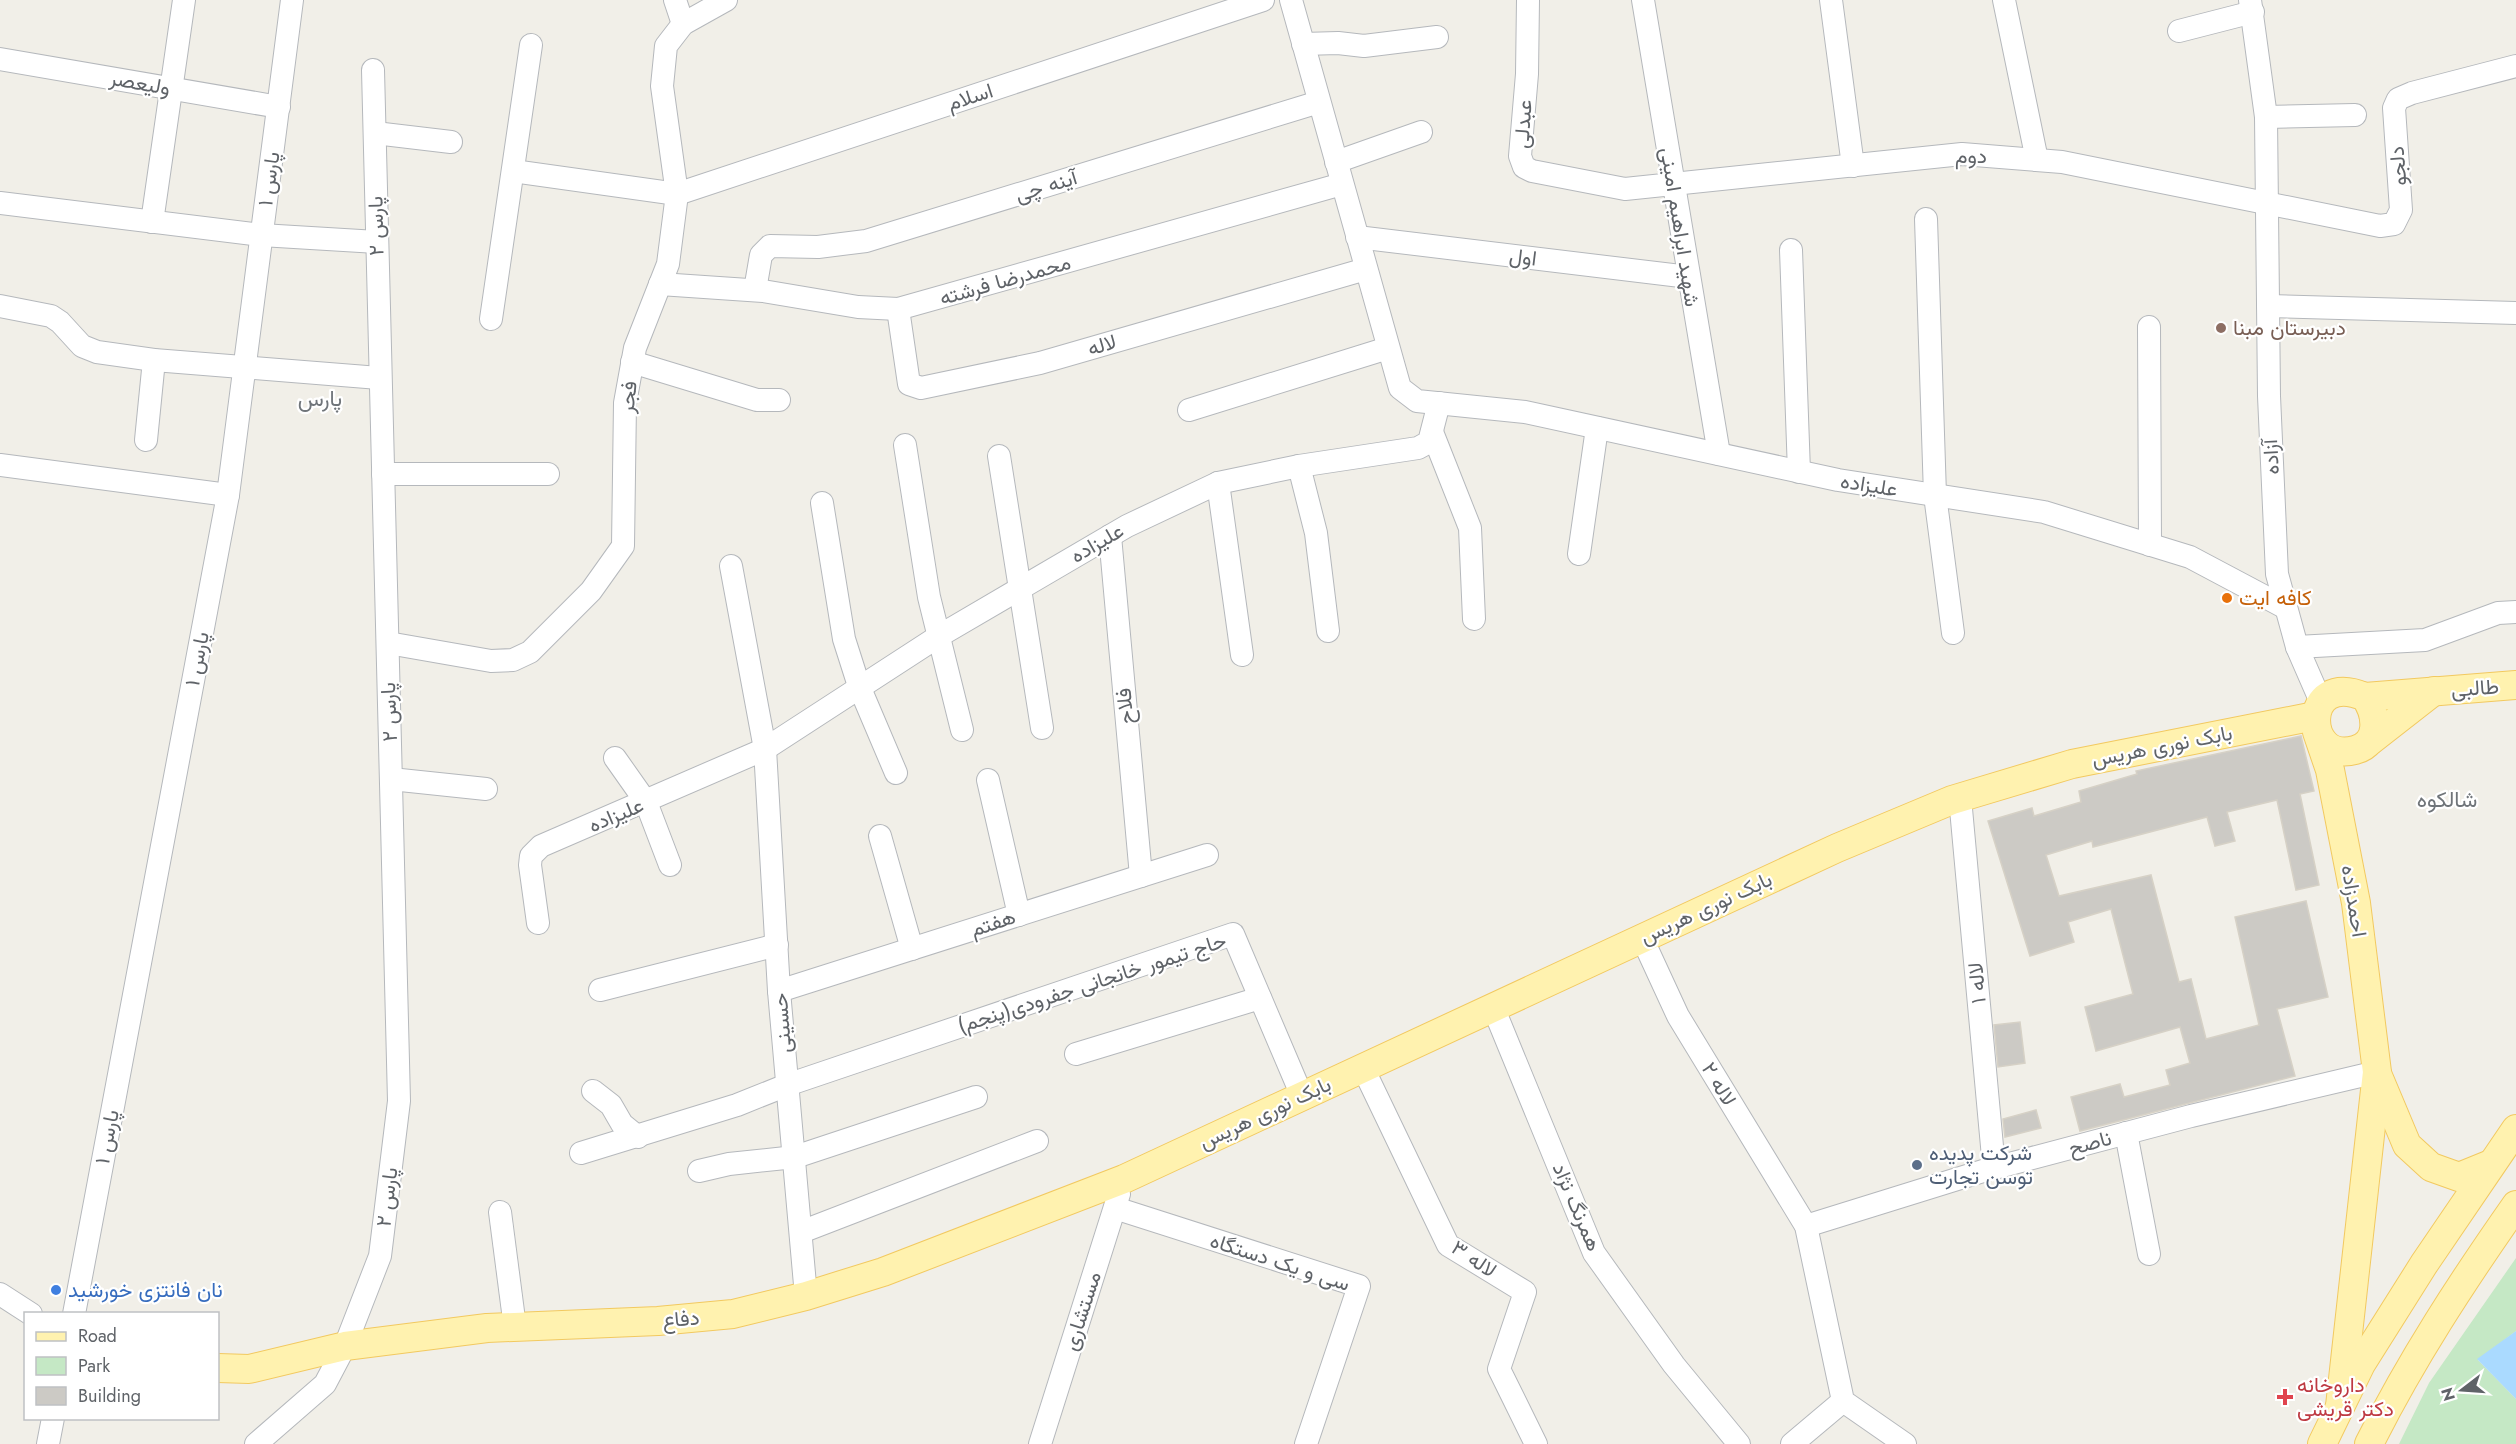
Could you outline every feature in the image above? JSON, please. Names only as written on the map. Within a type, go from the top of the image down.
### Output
[{"type":"main road","name":"طالبی","points":[[2365,697],[2516,685]]},
{"type":"main road","points":[[2338,804],[2363,745],[2376,726],[2374,710],[2365,697],[2350,691],[2334,692],[2318,717],[2326,745],[2340,752],[2363,745]]},
{"type":"main road","name":"طالبی","points":[[2363,745],[2434,691]]},
{"type":"main road","name":"بابک نوری هریس","points":[[1124,1179],[1837,848],[1960,798],[2072,764],[2318,717]]},
{"type":"main road","name":"احمدزاده","points":[[2318,717],[2338,804],[2356,903],[2377,1072],[2340,1407]]},
{"type":"main road","name":"احمدزاده","points":[[2377,1072],[2408,1145],[2431,1167],[2459,1177],[2492,1164]]},
{"type":"main road","name":"احمدزاده","points":[[2322,1444],[2361,1364],[2411,1284],[2516,1129]]},
{"type":"main road","name":"دفاع","points":[[219,1368],[249,1369],[345,1346],[515,1327],[658,1321],[733,1314],[806,1296],[883,1272],[1124,1179]]},
{"type":"main road","points":[[2369,1444],[2399,1385],[2459,1287],[2516,1205]]},
{"type":"street","points":[[152,222],[184,0]]},
{"type":"street","name":"پارس ۱","points":[[74,1312],[228,495],[292,0]]},
{"type":"street","points":[[675,0],[683,24]]},
{"type":"street","name":"فجر","points":[[388,643],[491,661],[513,660],[530,652],[591,591],[623,546],[625,403],[635,348],[668,264],[677,194],[662,86],[666,46],[683,24],[726,0]]},
{"type":"street","name":"اسلام","points":[[677,194],[1263,0]]},
{"type":"street","points":[[1291,0],[1400,388],[1428,402],[1432,432],[1470,528],[1474,619]]},
{"type":"street","name":"عبدلی","points":[[1528,0],[1527,74],[1520,156],[1524,166],[1532,171],[1625,189],[1674,186]]},
{"type":"street","name":"شهید ابراهیم امینی","points":[[1642,0],[1719,454]]},
{"type":"street","points":[[1831,0],[1853,166]]},
{"type":"street","points":[[2004,0],[2037,160]]},
{"type":"street","points":[[2179,31],[2251,6]]},
{"type":"street","name":"آزاده","points":[[2251,6],[2266,117],[2265,204],[2269,396],[2277,574],[2318,717]]},
{"type":"street","points":[[1303,44],[1338,43],[1364,46],[1437,37]]},
{"type":"street","points":[[490,319],[531,45]]},
{"type":"street","name":"ولیعصر","points":[[0,59],[279,107]]},
{"type":"street","name":"دلجو","points":[[2265,204],[2380,226],[2394,224],[2401,210],[2394,108],[2398,99],[2412,93],[2516,66]]},
{"type":"street","name":"پارس ۲","points":[[256,1444],[325,1384],[345,1346],[380,1256],[399,1101],[373,70]]},
{"type":"street","name":"آینه چی","points":[[755,290],[761,255],[770,246],[818,247],[866,241],[1319,102]]},
{"type":"street","points":[[2266,117],[2355,115]]},
{"type":"street","points":[[1336,162],[1420,132]]},
{"type":"street","points":[[375,133],[451,142]]},
{"type":"street","name":"دوم","points":[[1674,186],[1962,154],[2062,162],[2265,204]]},
{"type":"street","points":[[513,171],[677,194]]},
{"type":"street","name":"محمدرضا فرشته","points":[[660,284],[755,290],[858,308],[898,309],[1342,184]]},
{"type":"street","points":[[0,203],[261,235],[376,242]]},
{"type":"street","points":[[1926,219],[1935,495],[1953,633]]},
{"type":"street","name":"اول","points":[[1357,237],[1689,277]]},
{"type":"street","points":[[1791,250],[1799,472]]},
{"type":"street","name":"لاله","points":[[898,309],[909,384],[921,388],[1040,363],[1366,269]]},
{"type":"street","points":[[0,306],[51,316],[88,349],[154,360],[379,378]]},
{"type":"street","points":[[2268,306],[2516,313]]},
{"type":"street","points":[[2149,327],[2150,544]]},
{"type":"street","points":[[1189,410],[1388,348]]},
{"type":"street","points":[[146,440],[154,360]]},
{"type":"street","points":[[632,363],[757,400],[779,400]]},
{"type":"street","name":"علیزاده","points":[[1428,402],[1525,412],[1799,472],[2044,512],[2190,557],[2286,608]]},
{"type":"street","points":[[1579,554],[1597,428]]},
{"type":"street","name":"علیزاده","points":[[705,776],[765,749],[939,636],[1110,536],[1218,483],[1299,466],[1418,448],[1429,442],[1432,432]]},
{"type":"street","points":[[904,445],[929,597],[962,730]]},
{"type":"street","points":[[999,456],[1042,728]]},
{"type":"street","points":[[0,465],[228,495]]},
{"type":"street","points":[[1299,466],[1316,533],[1328,632]]},
{"type":"street","points":[[383,474],[548,474]]},
{"type":"street","points":[[1218,483],[1242,655]]},
{"type":"street","points":[[822,503],[844,639],[859,686],[896,773]]},
{"type":"street","name":"فلاح","points":[[1110,536],[1141,876]]},
{"type":"street","points":[[731,566],[765,749]]},
{"type":"street","points":[[2297,648],[2425,640],[2498,613],[2516,612]]},
{"type":"street","name":"علیزاده","points":[[538,923],[530,865],[531,856],[541,846],[765,749]]},
{"type":"street","name":"حسینی","points":[[765,749],[779,992],[806,1296]]},
{"type":"street","points":[[615,758],[646,802],[670,865]]},
{"type":"street","points":[[391,779],[486,789]]},
{"type":"street","points":[[988,780],[1019,915]]},
{"type":"street","name":"لاله ۱","points":[[1960,798],[1994,1168]]},
{"type":"street","points":[[880,836],[912,949]]},
{"type":"street","name":"هفتم","points":[[779,992],[1207,855]]},
{"type":"street","name":"حاج تیمور خانجانی جفرودی(پنجم)","points":[[787,1084],[1233,934],[1302,1096]]},
{"type":"street","name":"لاله ۲","points":[[1642,938],[1678,1016],[1806,1226],[1843,1401]]},
{"type":"street","points":[[600,990],[777,945]]},
{"type":"street","points":[[1076,1054],[1260,998]]},
{"type":"street","name":"همرنگ نژاد","points":[[1493,1007],[1594,1253],[1674,1365],[1739,1444]]},
{"type":"street","name":"لاله ۳","points":[[1363,1068],[1448,1245],[1525,1292],[1499,1369],[1536,1444]]},
{"type":"street","name":"ناصح","points":[[1806,1226],[1994,1168],[2126,1133],[2377,1072]]},
{"type":"street","points":[[581,1153],[737,1105],[787,1084]]},
{"type":"street","points":[[593,1091],[611,1106],[622,1124],[638,1137]]},
{"type":"street","points":[[699,1172],[729,1164],[795,1157],[976,1097]]},
{"type":"street","points":[[2126,1133],[2149,1254]]},
{"type":"street","points":[[801,1232],[1037,1141]]},
{"type":"street","name":"مستشاری","points":[[1040,1444],[1124,1179]]},
{"type":"street","name":"سی و یک دستگاه","points":[[1115,1208],[1359,1286],[1306,1444]]},
{"type":"street","points":[[500,1212],[515,1327]]},
{"type":"street","points":[[0,1294],[28,1312]]},
{"type":"street","points":[[1792,1444],[1843,1401],[1905,1444]]},
{"type":"street","points":[[48,1444],[53,1420]]},
{"type":"green space","points":[[2516,1258],[2516,1331],[2478,1360],[2516,1399],[2516,1444],[2399,1444],[2429,1383]]},
{"type":"water","points":[[2516,1331],[2516,1399],[2477,1359]]},
{"type":"building","points":[[2301,736],[2314,791],[2300,794],[2319,885],[2296,890],[2277,800],[2227,812],[2235,841],[2215,846],[2207,817],[2093,847],[2092,841],[2046,855],[2059,896],[2151,875],[2179,982],[2191,979],[2206,1039],[2259,1025],[2235,917],[2306,901],[2328,997],[2277,1009],[2295,1076],[2080,1131],[2071,1097],[2120,1084],[2124,1097],[2170,1085],[2166,1070],[2190,1063],[2180,1027],[2096,1051],[2085,1007],[2133,994],[2111,909],[2068,922],[2074,942],[2030,956],[1988,821],[2032,808],[2034,816],[2081,802],[2079,791],[2137,774],[2136,771]]},
{"type":"building","points":[[2020,1022],[2025,1063],[1998,1067],[1994,1025]]},
{"type":"building","points":[[2036,1110],[2041,1128],[2005,1137],[2003,1119]]},
{"type":"place","name":"دبیرستان مبنا","points":[[2221,328]]},
{"type":"place","name":"کافه ایت","points":[[2227,598]]},
{"type":"place","name":"شرکت پدیده توسن تجارت","points":[[1917,1165]]},
{"type":"place","name":"نان فانتزی خورشید","points":[[56,1290]]},
{"type":"place","name":"داروخانه دکتر قریشی","points":[[2285,1397]]},
{"type":"district","name":"پارس","points":[[320,398]]},
{"type":"district","name":"شالکوه","points":[[2447,799]]}]
